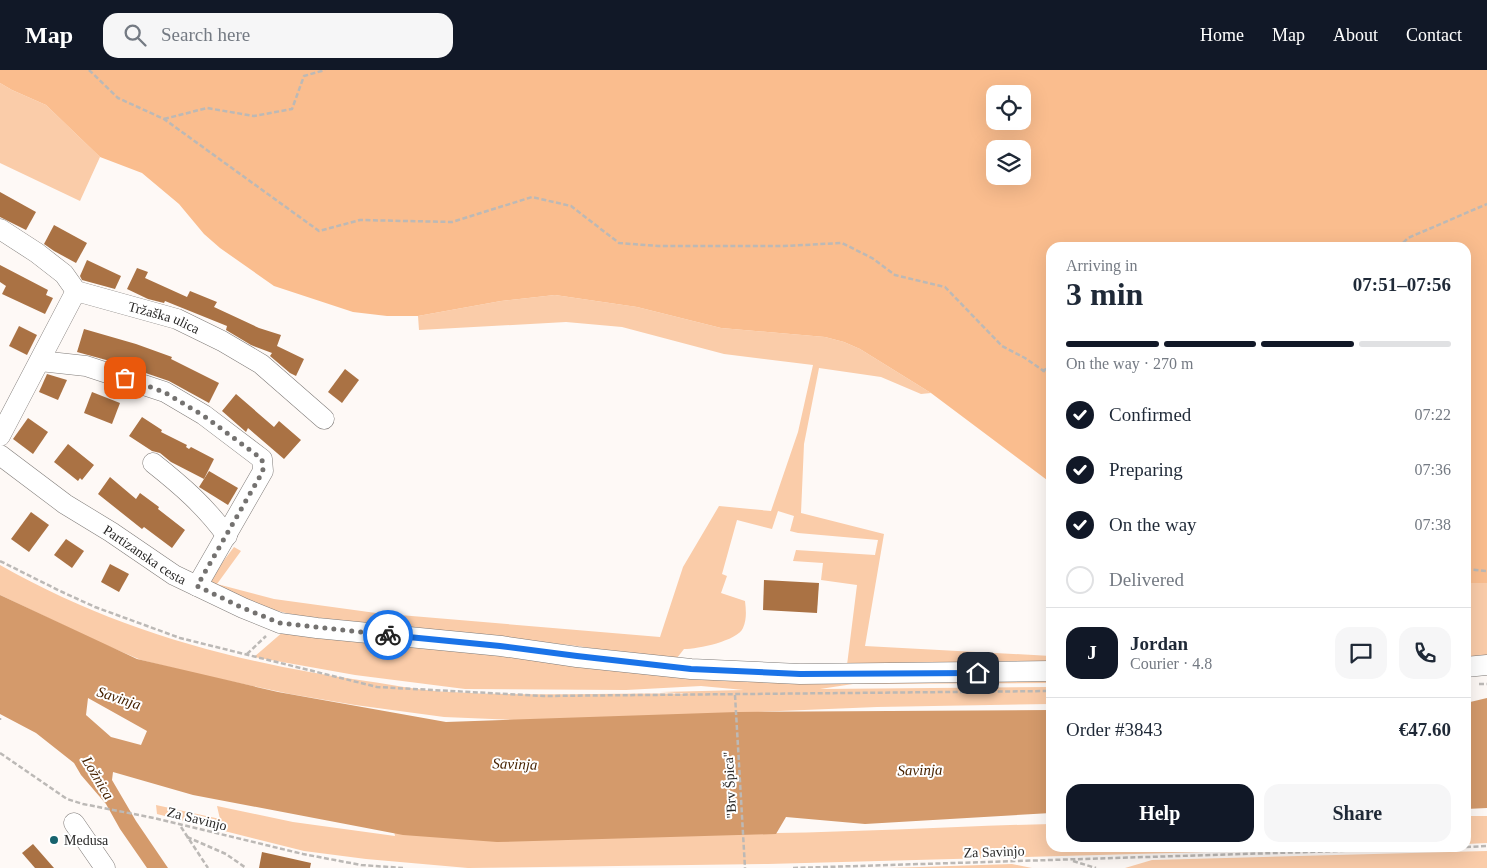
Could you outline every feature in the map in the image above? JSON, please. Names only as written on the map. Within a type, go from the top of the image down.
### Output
[{"type":"street","points":[[0,436],[76,291],[64,274],[38,253],[1,231]]},
{"type":"street","name":"Tržaška ulica","points":[[76,291],[176,320],[222,341],[261,364],[324,419]]},
{"type":"street","points":[[40,361],[86,366],[164,392],[204,416],[262,459],[263,471],[197,586]]},
{"type":"street","name":"Partizanska cesta","points":[[0,455],[65,504],[111,532],[174,575],[243,608],[280,623],[500,646],[691,669],[800,674],[1046,671]]},
{"type":"street","points":[[153,463],[180,484],[210,513],[227,536]]},
{"type":"street","points":[[1471,667],[1487,665]]},
{"type":"street","points":[[74,823],[105,868]]},
{"type":"path","points":[[89,70],[118,98],[164,119],[319,231],[360,220],[452,222],[532,197],[571,206],[619,242],[658,246],[784,246],[842,243],[872,258],[895,274],[945,287],[1002,346],[1026,358],[1046,373]]},
{"type":"path","points":[[164,119],[207,108],[254,116],[292,109],[304,76],[324,70]]},
{"type":"path","points":[[1404,242],[1408,238],[1487,204]]},
{"type":"path","points":[[1042,371],[1046,369]]},
{"type":"path","points":[[0,561],[60,591],[121,617],[180,638],[377,687],[544,696],[1046,691]]},
{"type":"path","points":[[1471,569],[1487,571]]},
{"type":"path","points":[[247,654],[280,623]]},
{"type":"path","name":"\"Brv Špica\"","points":[[735,695],[745,868]]},
{"type":"path","name":"Za Savinjo","points":[[0,753],[67,800],[154,818],[180,826],[303,854],[361,864],[403,868]]},
{"type":"path","points":[[180,826],[208,868]]},
{"type":"path","points":[[188,837],[226,854],[246,868]]},
{"type":"path","points":[[1471,847],[1487,846]]},
{"type":"path","name":"Za Savinjo","points":[[793,868],[1303,852]]},
{"type":"path","points":[[1069,859],[1096,868]]},
{"type":"shaded area","points":[[0,70],[1487,70],[1487,583],[1471,583],[1471,242],[1046,242],[1046,479],[931,393],[860,349],[825,337],[721,328],[637,307],[555,295],[501,301],[418,316],[387,316],[353,312],[274,286],[220,248],[204,234],[179,204],[142,173],[100,157],[46,105],[0,83]]},
{"type":"shaded area","points":[[0,83],[46,105],[100,157],[80,201],[0,163]]},
{"type":"shaded area","points":[[555,295],[637,307],[721,328],[825,337],[860,349],[931,393],[921,394],[881,377],[819,368],[804,444],[801,513],[884,534],[865,646],[1046,656],[1046,663],[847,665],[857,585],[821,580],[823,563],[793,561],[796,550],[875,555],[878,540],[790,531],[794,516],[778,511],[772,529],[737,520],[722,574],[727,576],[721,593],[745,601],[746,618],[743,628],[733,637],[725,640],[698,648],[684,649],[677,658],[645,656],[570,645],[325,621],[247,603],[220,592],[209,580],[234,547],[241,551],[217,584],[274,599],[376,613],[660,637],[683,567],[719,506],[771,511],[798,432],[813,365],[724,354],[622,327],[566,322],[419,330],[418,316],[501,301]]},
{"type":"shaded area","points":[[0,565],[43,588],[87,608],[177,641],[224,654],[318,674],[419,689],[543,694],[694,694],[660,692],[744,690],[701,686],[626,690],[465,689],[355,675],[254,657],[284,631],[424,646],[1046,677],[1046,683],[853,684],[820,689],[1046,687],[1046,704],[877,707],[539,721],[444,717],[290,694],[141,660],[0,595]]},
{"type":"shaded area","points":[[1471,583],[1487,583],[1487,661],[1471,663]]},
{"type":"shaded area","points":[[156,805],[220,819],[217,806],[293,822],[395,836],[394,831],[776,833],[1046,824],[1046,852],[1204,852],[768,864],[468,868],[366,859],[304,851],[157,814]]},
{"type":"shaded area","points":[[1471,816],[1487,816],[1487,843],[1471,844]]},
{"type":"shaded area","points":[[1487,851],[1487,868],[1125,868],[1152,860]]},
{"type":"shaded area","points":[[1012,864],[1032,868],[889,868]]},
{"type":"water","points":[[0,595],[137,659],[278,692],[446,722],[737,712],[1046,710],[1046,813],[865,824],[786,817],[776,834],[497,842],[403,835],[193,795],[113,772],[112,780],[136,821],[168,868],[147,868],[120,829],[106,804],[81,775],[74,763],[36,733],[0,714]],"holes":[[[88,698],[147,731],[141,745],[111,737],[86,715]]]},
{"type":"water","points":[[1487,698],[1487,808],[1471,809],[1471,702]]},
{"type":"building","points":[[0,192],[36,212],[26,230],[0,217]]},
{"type":"building","points":[[54,225],[87,243],[76,263],[44,244]]},
{"type":"building","points":[[87,260],[121,276],[115,289],[82,280],[80,276]]},
{"type":"building","points":[[0,265],[48,290],[46,295],[53,298],[45,314],[2,294],[6,286],[0,282]]},
{"type":"building","points":[[137,268],[148,272],[145,278],[187,297],[190,291],[217,302],[214,307],[259,328],[281,335],[277,346],[304,359],[296,376],[270,356],[272,353],[251,345],[226,330],[227,326],[165,301],[164,303],[148,299],[127,289]]},
{"type":"building","points":[[19,326],[37,335],[27,355],[9,346]]},
{"type":"building","points":[[84,329],[172,357],[171,359],[219,383],[209,403],[169,381],[128,366],[77,352]]},
{"type":"building","points":[[345,369],[359,380],[342,403],[328,392]]},
{"type":"building","points":[[47,374],[67,380],[58,400],[39,392]]},
{"type":"building","points":[[92,392],[120,403],[112,424],[84,413]]},
{"type":"building","points":[[236,394],[274,427],[279,421],[301,440],[284,459],[248,428],[246,432],[222,411]]},
{"type":"building","points":[[142,417],[162,430],[161,432],[187,445],[186,447],[189,449],[191,447],[214,459],[204,479],[171,462],[160,453],[152,451],[129,436]]},
{"type":"building","points":[[28,418],[48,432],[33,454],[13,439]]},
{"type":"building","points":[[68,444],[94,465],[82,480],[80,478],[78,481],[54,462]]},
{"type":"building","points":[[209,471],[238,488],[228,505],[199,487]]},
{"type":"building","points":[[110,477],[136,499],[140,493],[185,530],[172,548],[144,527],[142,529],[98,494]]},
{"type":"building","points":[[31,512],[49,525],[29,552],[11,539]]},
{"type":"building","points":[[66,539],[84,551],[72,568],[54,555]]},
{"type":"building","points":[[110,564],[129,574],[119,592],[101,582]]},
{"type":"building","points":[[764,580],[819,583],[817,613],[763,610]]},
{"type":"building","points":[[33,844],[54,868],[35,868],[22,853]]},
{"type":"building","points":[[262,852],[311,863],[310,868],[259,868]]},
{"type":"way so far","points":[[125,378],[164,392],[204,416],[262,459],[263,471],[197,586],[280,623],[388,635]]},
{"type":"place","name":"Medusa","points":[[54,840]]},
{"type":"route","points":[[388,635],[500,646],[691,669],[800,674],[978,673]]},
{"type":"water label","name":"Savinja","points":[[119,698]]},
{"type":"water label","name":"Savinja","points":[[515,764]]},
{"type":"water label","name":"Savinja","points":[[920,770]]},
{"type":"water label","name":"Ložnica","points":[[98,778]]}]
